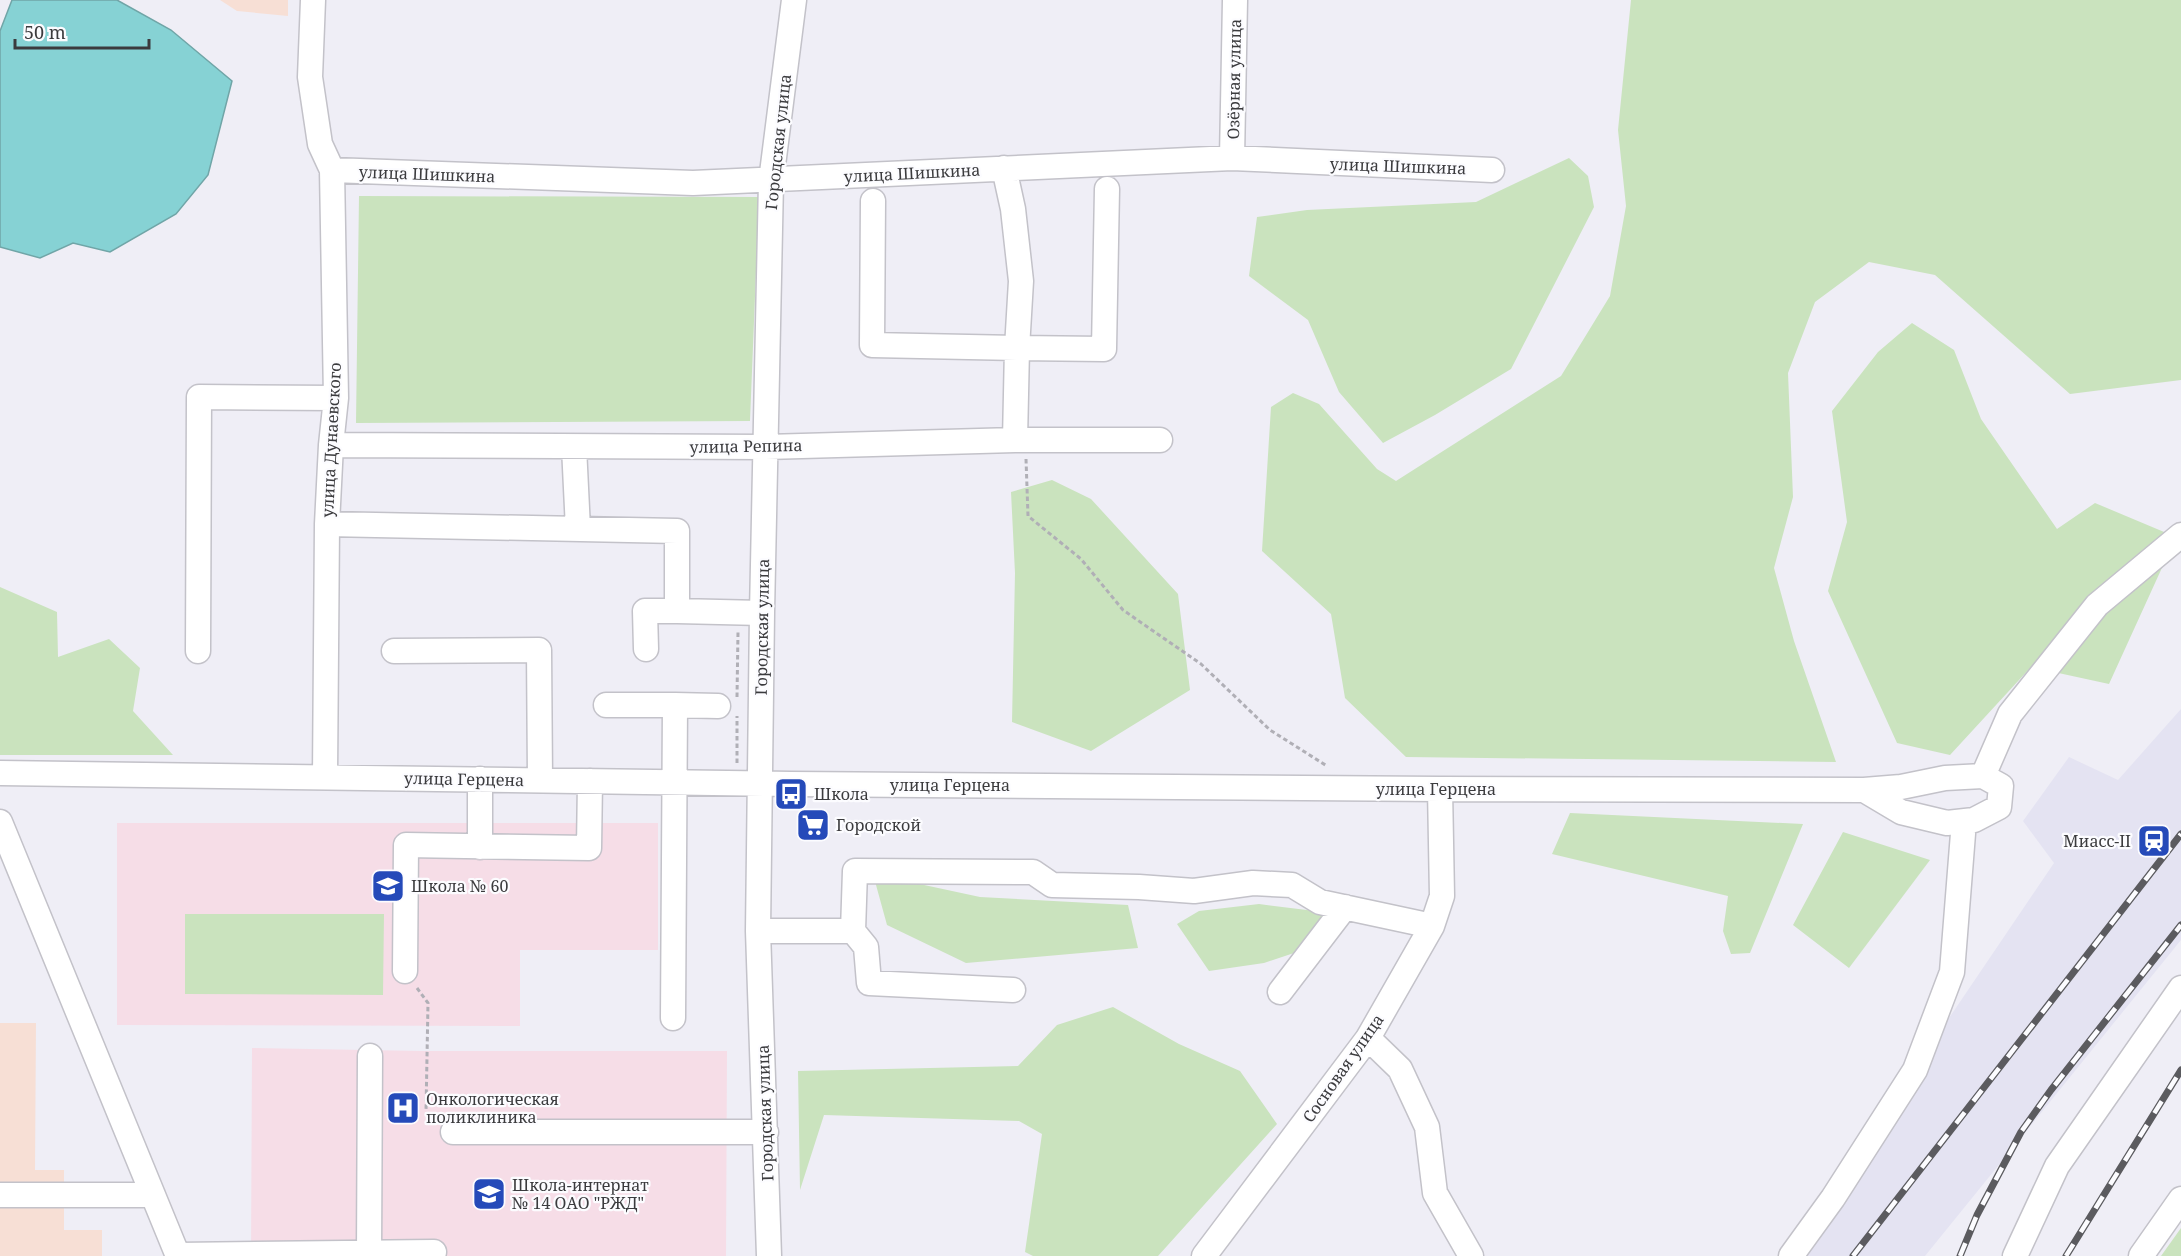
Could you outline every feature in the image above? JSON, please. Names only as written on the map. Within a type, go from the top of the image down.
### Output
[{"type":"street","name":"улица Дунаевского","points":[[313,0],[310,77],[320,144],[332,170],[336,398],[327,524],[326,777]]},
{"type":"street","name":"Городская улица","points":[[769,1256],[758,931],[762,613],[771,181],[794,0]]},
{"type":"street","name":"Озёрная улица","points":[[1232,158],[1235,0]]},
{"type":"street","name":"улица Шишкина","points":[[332,170],[693,183],[1232,158],[1492,170]]},
{"type":"street","points":[[1004,168],[1013,209],[1021,281],[1014,440]]},
{"type":"street","points":[[873,201],[872,345],[1104,349],[1107,189]]},
{"type":"street","points":[[198,651],[199,397],[336,398]]},
{"type":"street","name":"улица Репина","points":[[331,445],[766,447],[1014,440],[1160,440]]},
{"type":"street","points":[[574,447],[578,529]]},
{"type":"street","points":[[327,524],[677,531],[677,611]]},
{"type":"street","points":[[1864,790],[1901,812],[1947,823],[1974,820],[1999,807],[2001,786],[1983,776],[2010,714],[2097,605],[2181,535]]},
{"type":"street","points":[[645,649],[645,610],[762,613]]},
{"type":"street","points":[[394,651],[539,650],[540,780]]},
{"type":"street","points":[[606,705],[718,706]]},
{"type":"street","points":[[673,1018],[675,705]]},
{"type":"street","name":"улица Герцена","points":[[0,772],[675,783],[1864,790],[1900,788],[1945,778],[1983,776]]},
{"type":"street","points":[[480,779],[480,847]]},
{"type":"street","points":[[405,971],[406,845],[589,848],[590,781]]},
{"type":"street","name":"Сосновая улица","points":[[1204,1256],[1368,1038],[1432,926],[1442,896],[1440,789]]},
{"type":"street","points":[[1791,1256],[1833,1198],[1915,1070],[1952,972],[1964,821]]},
{"type":"street","points":[[0,822],[178,1255],[435,1252]]},
{"type":"street","points":[[1013,990],[869,983],[866,947],[853,931],[855,871],[1033,872],[1052,885],[1194,891],[1253,883],[1292,885],[1320,902],[1432,926]]},
{"type":"street","points":[[1280,992],[1346,907]]},
{"type":"street","points":[[758,931],[853,931]]},
{"type":"street","points":[[2015,1256],[2057,1166],[2181,988]]},
{"type":"street","points":[[1368,1038],[1400,1069],[1427,1127],[1435,1193],[1472,1256]]},
{"type":"street","points":[[369,1253],[370,1056]]},
{"type":"street","points":[[453,1132],[766,1132]]},
{"type":"street","points":[[0,1195],[153,1195]]},
{"type":"street","points":[[2141,1256],[2181,1198]]},
{"type":"path","points":[[1014,440],[1025,456],[1029,516],[1081,559],[1123,610],[1202,664],[1270,730],[1326,765],[1347,788]]},
{"type":"path","points":[[426,1111],[428,1003]]},
{"type":"shaded area","points":[[220,0],[288,0],[288,16],[237,11]]},
{"type":"shaded area","points":[[2181,709],[2181,940],[1925,1256],[1788,1256],[2054,863],[2023,821],[2069,757],[2118,780]]},
{"type":"shaded area","name":"Школа № 60","points":[[117,823],[658,823],[658,950],[520,950],[520,1026],[117,1025]]},
{"type":"shaded area","points":[[0,1023],[36,1023],[35,1170],[64,1170],[64,1230],[102,1230],[102,1256],[0,1256]]},
{"type":"shaded area","name":"Школа-интернат № 14 ОАО \"РЖД\"","points":[[252,1048],[421,1051],[727,1051],[726,1256],[251,1256]]},
{"type":"green space","points":[[1631,0],[2181,0],[2181,380],[2070,394],[1935,275],[1869,262],[1815,302],[1788,373],[1793,497],[1774,568],[1794,641],[1836,762],[1406,757],[1345,698],[1331,614],[1262,551],[1271,407],[1293,393],[1319,404],[1377,469],[1396,481],[1561,376],[1610,296],[1626,206],[1618,130]]},
{"type":"green space","points":[[1569,158],[1588,176],[1594,207],[1511,369],[1383,443],[1339,392],[1308,320],[1249,276],[1257,217],[1307,210],[1476,202]]},
{"type":"green space","points":[[359,196],[759,197],[750,421],[356,423]]},
{"type":"green space","points":[[1912,323],[1954,350],[1981,419],[2057,529],[2095,503],[2176,537],[2109,684],[2031,667],[1950,755],[1897,743],[1828,591],[1847,522],[1832,411],[1878,352]]},
{"type":"green space","points":[[1052,480],[1091,499],[1178,594],[1190,690],[1091,751],[1012,722],[1015,573],[1011,492]]},
{"type":"green space","points":[[0,587],[57,612],[58,657],[109,639],[140,668],[133,711],[173,755],[0,755]]},
{"type":"green space","points":[[1570,813],[1803,824],[1750,953],[1731,954],[1723,931],[1728,896],[1552,854]]},
{"type":"green space","points":[[1843,832],[1930,860],[1849,968],[1793,925]]},
{"type":"green space","points":[[873,874],[980,897],[1128,905],[1138,948],[966,963],[887,925]]},
{"type":"green space","points":[[1259,904],[1323,912],[1327,942],[1264,963],[1209,971],[1177,924],[1199,911]]},
{"type":"green space","points":[[185,914],[384,914],[383,995],[185,994]]},
{"type":"green space","points":[[1113,1007],[1179,1044],[1240,1071],[1277,1124],[1158,1256],[1033,1256],[1025,1252],[1042,1134],[1019,1121],[824,1115],[800,1190],[798,1071],[1018,1066],[1057,1025]]},
{"type":"green space","points":[[2181,1228],[2181,1256],[2161,1256]]},
{"type":"water","points":[[12,0],[117,0],[171,30],[232,81],[208,175],[176,214],[110,252],[73,243],[40,258],[0,247],[0,31]]},
{"type":"railway","points":[[1853,1256],[2181,834]]},
{"type":"railway","points":[[1960,1256],[1977,1215],[2021,1132],[2051,1090],[2181,925]]},
{"type":"railway","points":[[2066,1256],[2181,1070]]},
{"type":"place","name":"Школа","points":[[791,794]]},
{"type":"place","name":"Городской","points":[[813,825]]},
{"type":"place","name":"Миасс-II","points":[[2154,841]]},
{"type":"place","name":"Школа № 60","points":[[388,886]]},
{"type":"place","name":"Онкологическая поликлиника","points":[[403,1108]]},
{"type":"place","name":"Школа-интернат № 14 ОАО \"РЖД\"","points":[[489,1194]]}]
